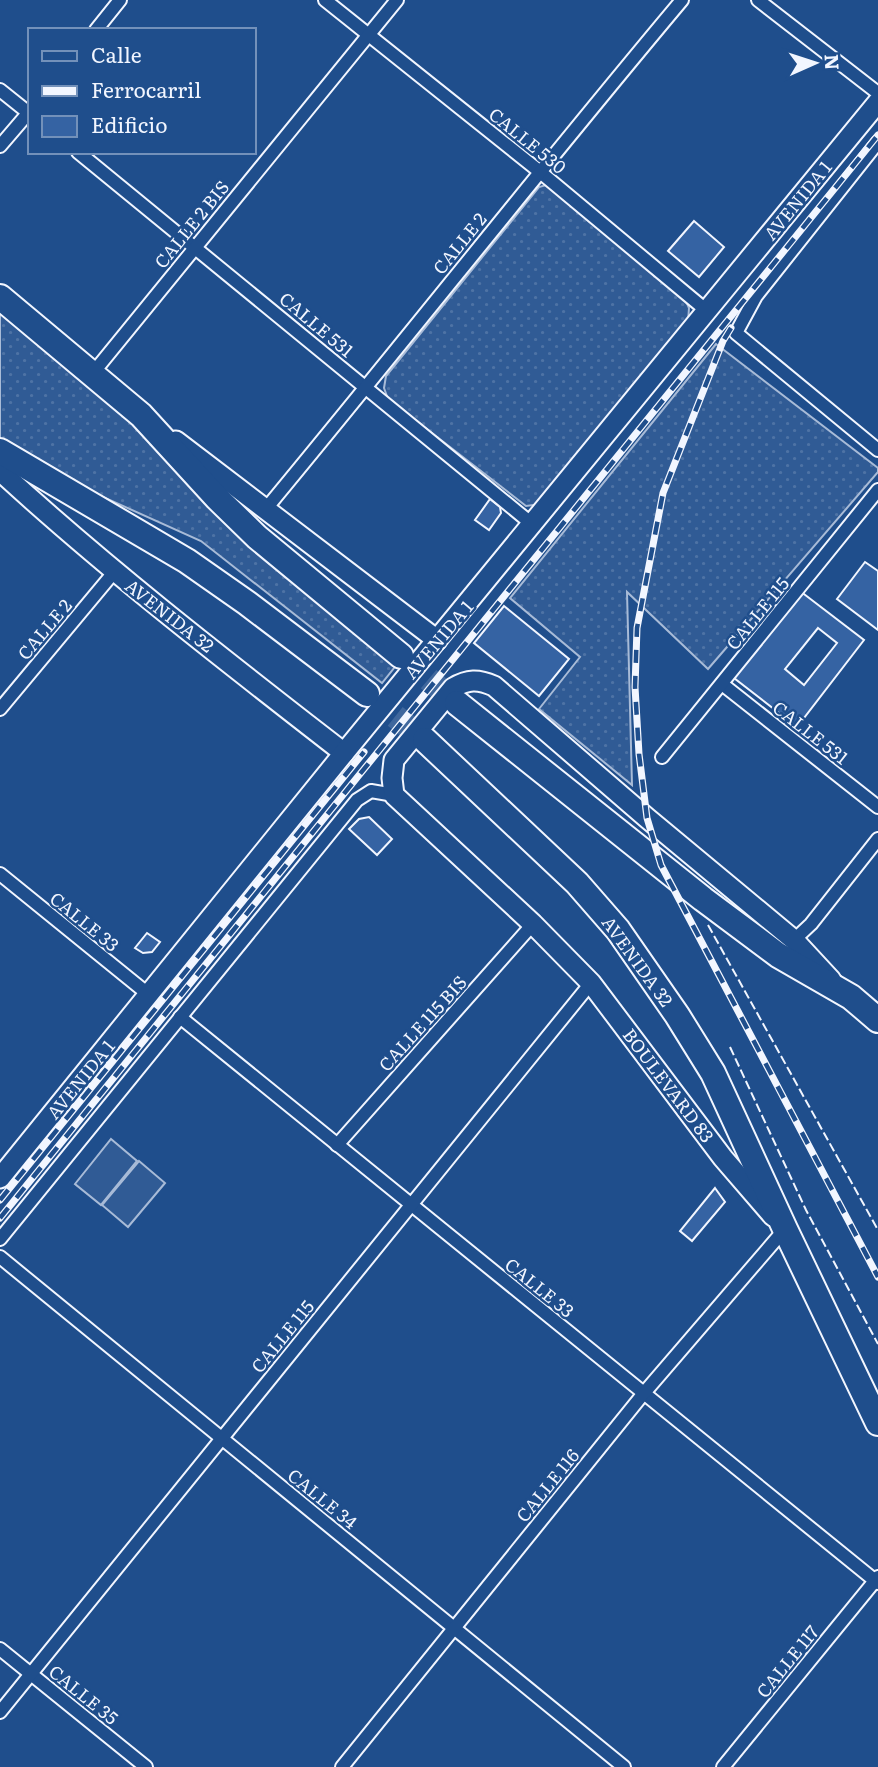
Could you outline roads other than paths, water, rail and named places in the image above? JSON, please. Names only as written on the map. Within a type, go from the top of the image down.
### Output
[{"type":"highway","points":[[0,297],[141,415],[217,498],[257,537],[401,656]]},
{"type":"highway","points":[[0,451],[187,561],[238,596],[367,694]]},
{"type":"highway","points":[[457,703],[713,907],[778,955],[841,991],[878,1020]]},
{"type":"highway","name":"AVENIDA 32","points":[[425,740],[577,883],[618,930],[677,1015],[713,1073],[785,1229]]},
{"type":"highway","name":"BOULEVARD 83","points":[[785,1229],[878,1423]]},
{"type":"street","points":[[98,28],[120,0]]},
{"type":"street","name":"CALLE 530","points":[[325,0],[369,33],[707,311]]},
{"type":"street","name":"CALLE 2 BIS","points":[[93,373],[397,0]]},
{"type":"street","name":"CALLE 2","points":[[265,510],[538,171],[682,0]]},
{"type":"street","points":[[758,0],[878,93]]},
{"type":"street","points":[[0,90],[28,112]]},
{"type":"street","name":"AVENIDA 1","points":[[0,1178],[344,752],[878,102]]},
{"type":"street","points":[[0,146],[28,114]]},
{"type":"street","name":"AVENIDA 1","points":[[878,142],[756,296],[736,333],[878,450]]},
{"type":"street","name":"CALLE 531","points":[[80,154],[533,524]]},
{"type":"street","points":[[141,415],[437,640]]},
{"type":"street","name":"AVENIDA 32","points":[[0,471],[47,515],[115,571],[344,752]]},
{"type":"street","name":"CALLE 115","points":[[662,757],[878,490]]},
{"type":"street","name":"CALLE 2","points":[[0,709],[115,571]]},
{"type":"street","points":[[0,1239],[357,800],[371,791],[394,795],[392,769],[398,754],[453,688],[463,682],[472,680],[494,686],[794,940],[841,991]]},
{"type":"street","name":"CALLE 531","points":[[722,684],[878,807]]},
{"type":"street","name":"BOULEVARD 83","points":[[394,795],[533,924],[591,983],[723,1157],[785,1229]]},
{"type":"street","points":[[794,940],[811,924],[878,839]]},
{"type":"street","name":"CALLE 33","points":[[0,874],[148,995]]},
{"type":"street","name":"CALLE 115 BIS","points":[[337,1145],[533,924]]},
{"type":"street","name":"CALLE 115","points":[[0,1712],[591,983]]},
{"type":"street","name":"CALLE 33","points":[[180,1017],[877,1580]]},
{"type":"street","name":"CALLE 116","points":[[342,1767],[644,1394],[785,1229]]},
{"type":"street","name":"CALLE 34","points":[[0,1257],[624,1767]]},
{"type":"street","name":"CALLE 117","points":[[723,1767],[877,1580]]},
{"type":"street","name":"CALLE 35","points":[[0,1649],[146,1767]]},
{"type":"tunnel","points":[[401,656],[457,703]]},
{"type":"tunnel","points":[[367,694],[425,740]]},
{"type":"railway","points":[[0,1218],[878,135]]},
{"type":"railway","points":[[731,328],[723,341],[663,493],[637,628],[635,687],[639,754],[647,818],[661,865],[878,1277]]},
{"type":"railway","points":[[0,1200],[364,752]]}]
